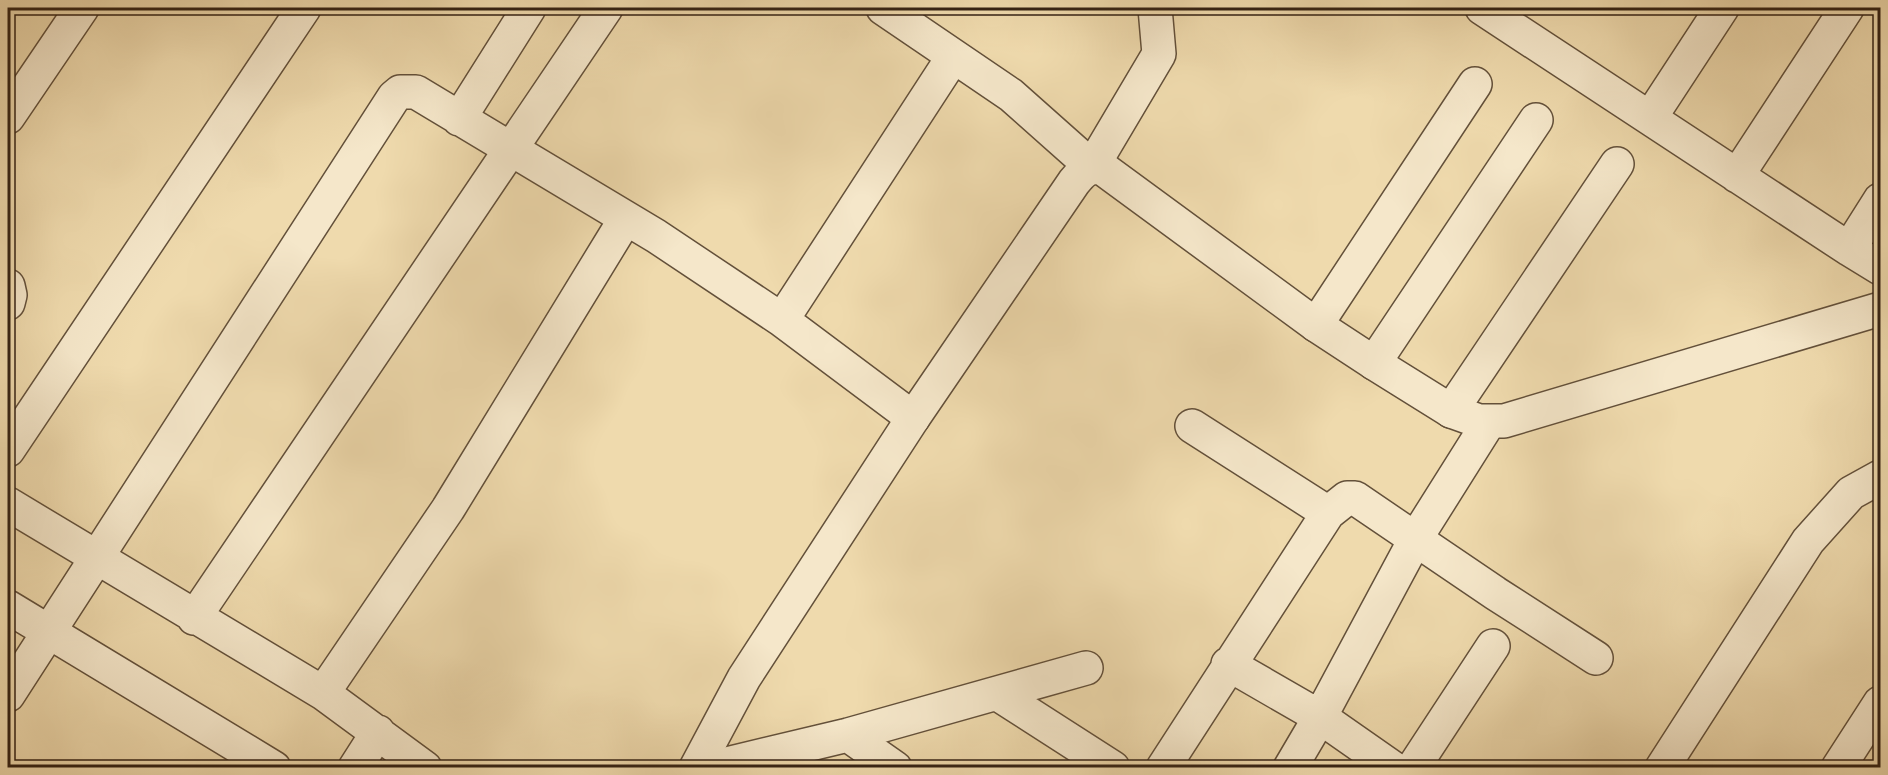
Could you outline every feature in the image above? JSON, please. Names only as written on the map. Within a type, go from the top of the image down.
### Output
[{"type":"street","points":[[8,117],[81,8]]},
{"type":"street","points":[[8,450],[303,8]]},
{"type":"street","points":[[459,119],[529,8]]},
{"type":"street","points":[[194,618],[606,8]]},
{"type":"street","points":[[883,8],[1011,95],[1092,167]]},
{"type":"street","points":[[1092,167],[1159,54],[1155,8]]},
{"type":"street","points":[[1482,8],[1881,268]]},
{"type":"street","points":[[1650,118],[1722,8]]},
{"type":"street","points":[[1737,176],[1847,8]]},
{"type":"street","points":[[782,321],[953,57]]},
{"type":"street","points":[[1316,325],[1475,84]]},
{"type":"street","points":[[8,695],[94,558],[394,97],[407,90],[416,92],[508,150],[626,218],[782,321],[913,418]]},
{"type":"street","points":[[1374,363],[1536,120]]},
{"type":"street","points":[[1451,411],[1617,164]]},
{"type":"street","points":[[696,768],[744,678],[913,418],[1074,182],[1082,172],[1092,167],[1102,168],[1316,325],[1374,363],[1451,411],[1489,422],[1504,421],[1608,392],[1881,309]]},
{"type":"street","points":[[1849,249],[1881,200]]},
{"type":"street","points":[[324,693],[448,509],[626,218]]},
{"type":"street","points":[[8,286],[10,295],[8,303]]},
{"type":"street","points":[[1290,768],[1320,717],[1416,538],[1489,422]]},
{"type":"street","points":[[1192,426],[1328,513]]},
{"type":"street","points":[[1662,768],[1808,541],[1851,493],[1881,477]]},
{"type":"street","points":[[1163,768],[1228,664],[1328,513],[1339,502],[1347,498],[1356,498],[1495,593],[1596,658]]},
{"type":"street","points":[[8,504],[194,618],[324,693],[425,768]]},
{"type":"street","points":[[8,608],[274,768]]},
{"type":"street","points":[[1413,768],[1493,646]]},
{"type":"street","points":[[1228,664],[1320,717],[1393,768]]},
{"type":"street","points":[[710,768],[848,735],[1086,668]]},
{"type":"street","points":[[998,694],[1113,768]]},
{"type":"street","points":[[1838,768],[1881,703]]},
{"type":"street","points":[[355,768],[378,732]]},
{"type":"street","points":[[848,735],[895,768]]}]
